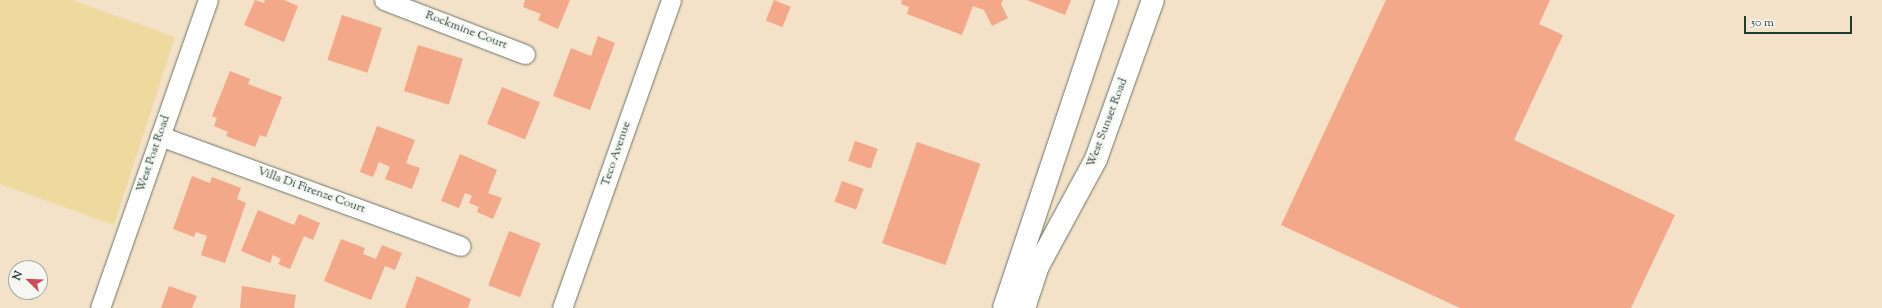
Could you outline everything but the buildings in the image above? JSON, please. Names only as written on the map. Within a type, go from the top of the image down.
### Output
[{"type":"main road","points":[[1004,308],[1107,0]]},
{"type":"main road","name":"West Sunset Road","points":[[1024,308],[1038,266],[1096,159],[1153,0]]},
{"type":"street","name":"West Post Road","points":[[100,308],[208,0]]},
{"type":"street","name":"Rockmine Court","points":[[384,0],[525,54]]},
{"type":"street","name":"Teco Avenue","points":[[562,308],[671,0]]},
{"type":"street","name":"Villa Di Firenze Court","points":[[160,136],[461,246]]},
{"type":"sand","points":[[0,0],[72,0],[175,37],[114,225],[0,184]]}]
